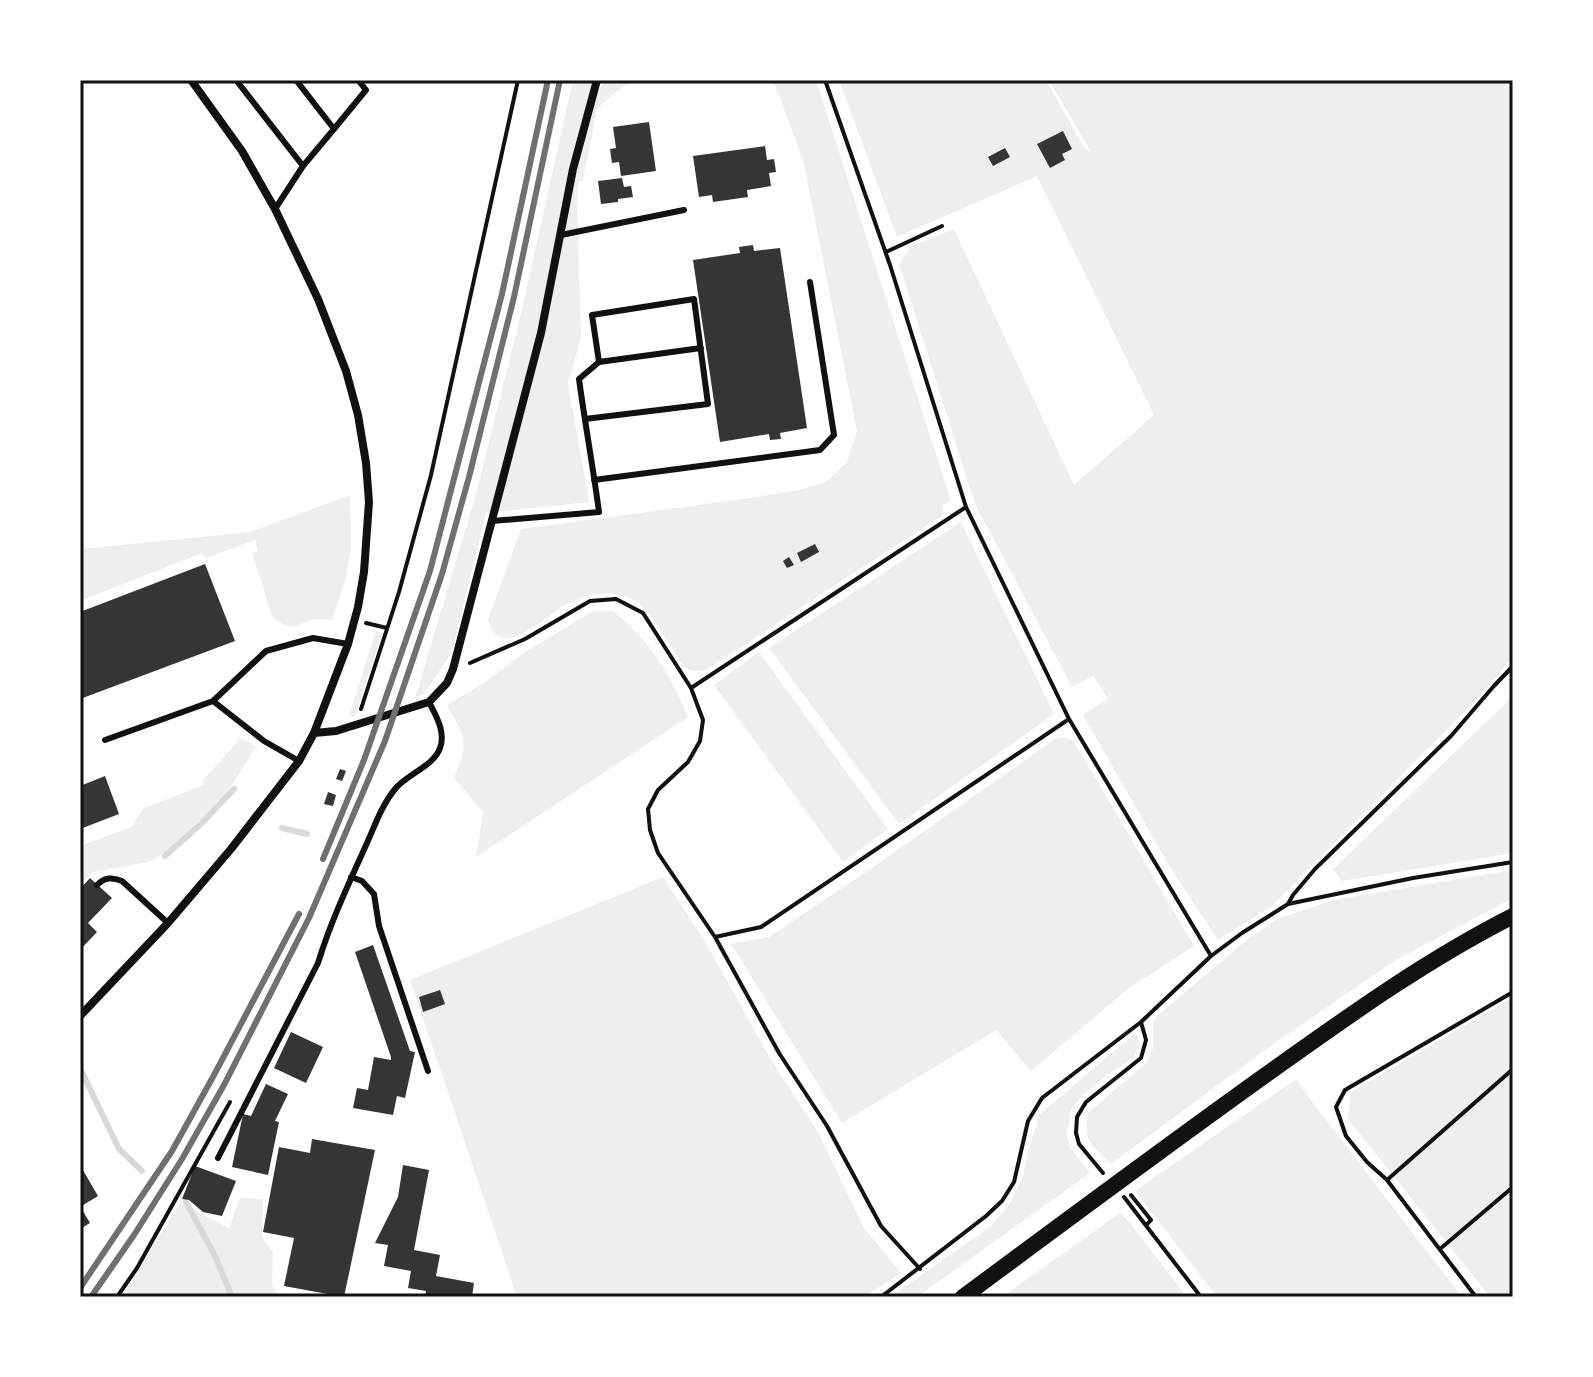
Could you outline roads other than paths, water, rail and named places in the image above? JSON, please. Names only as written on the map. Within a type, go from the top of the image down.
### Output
[{"type":"main road","points":[[963,1297],[1120,1180],[1382,993],[1445,953],[1513,916]]},
{"type":"street","points":[[80,1016],[168,923],[231,849],[299,761],[314,733],[348,644],[364,572],[369,502],[362,437],[346,371],[318,299],[275,209],[242,151],[191,80]]},
{"type":"street","points":[[314,733],[355,726],[429,702],[447,683],[541,333],[573,169],[597,80]]},
{"type":"lane","points":[[236,80],[303,166]]},
{"type":"lane","points":[[296,80],[334,129]]},
{"type":"lane","points":[[275,209],[303,166],[366,90],[358,80]]},
{"type":"lane","points":[[561,235],[684,210]]},
{"type":"lane","points":[[594,480],[820,450],[834,435],[810,282]]},
{"type":"lane","points":[[585,419],[708,404],[694,299],[592,315],[599,362]]},
{"type":"lane","points":[[492,521],[599,512],[579,379],[599,362],[701,348]]},
{"type":"lane","points":[[105,740],[213,701],[266,651],[313,638],[348,644]]},
{"type":"lane","points":[[213,701],[264,741],[299,761]]},
{"type":"lane","points":[[218,1158],[318,963],[351,877],[382,809],[396,787],[414,771],[432,761],[439,751],[442,739],[440,724],[429,702]]},
{"type":"lane","points":[[351,877],[362,881],[374,894],[379,926],[428,1071]]},
{"type":"lane","points":[[97,885],[108,878],[122,881],[168,923]]},
{"type":"waterway","points":[[165,856],[234,789]]},
{"type":"waterway","points":[[282,828],[307,834]]},
{"type":"waterway","points":[[80,1068],[119,1149],[142,1171]]},
{"type":"waterway","points":[[186,1202],[215,1256],[232,1297]]},
{"type":"railway","points":[[323,859],[364,760],[430,571],[502,294],[548,80]]},
{"type":"railway","points":[[91,1297],[182,1159],[224,1085],[309,918],[385,741],[442,574],[469,477],[514,297],[560,80]]},
{"type":"railway","points":[[80,1288],[172,1151],[299,914]]}]
